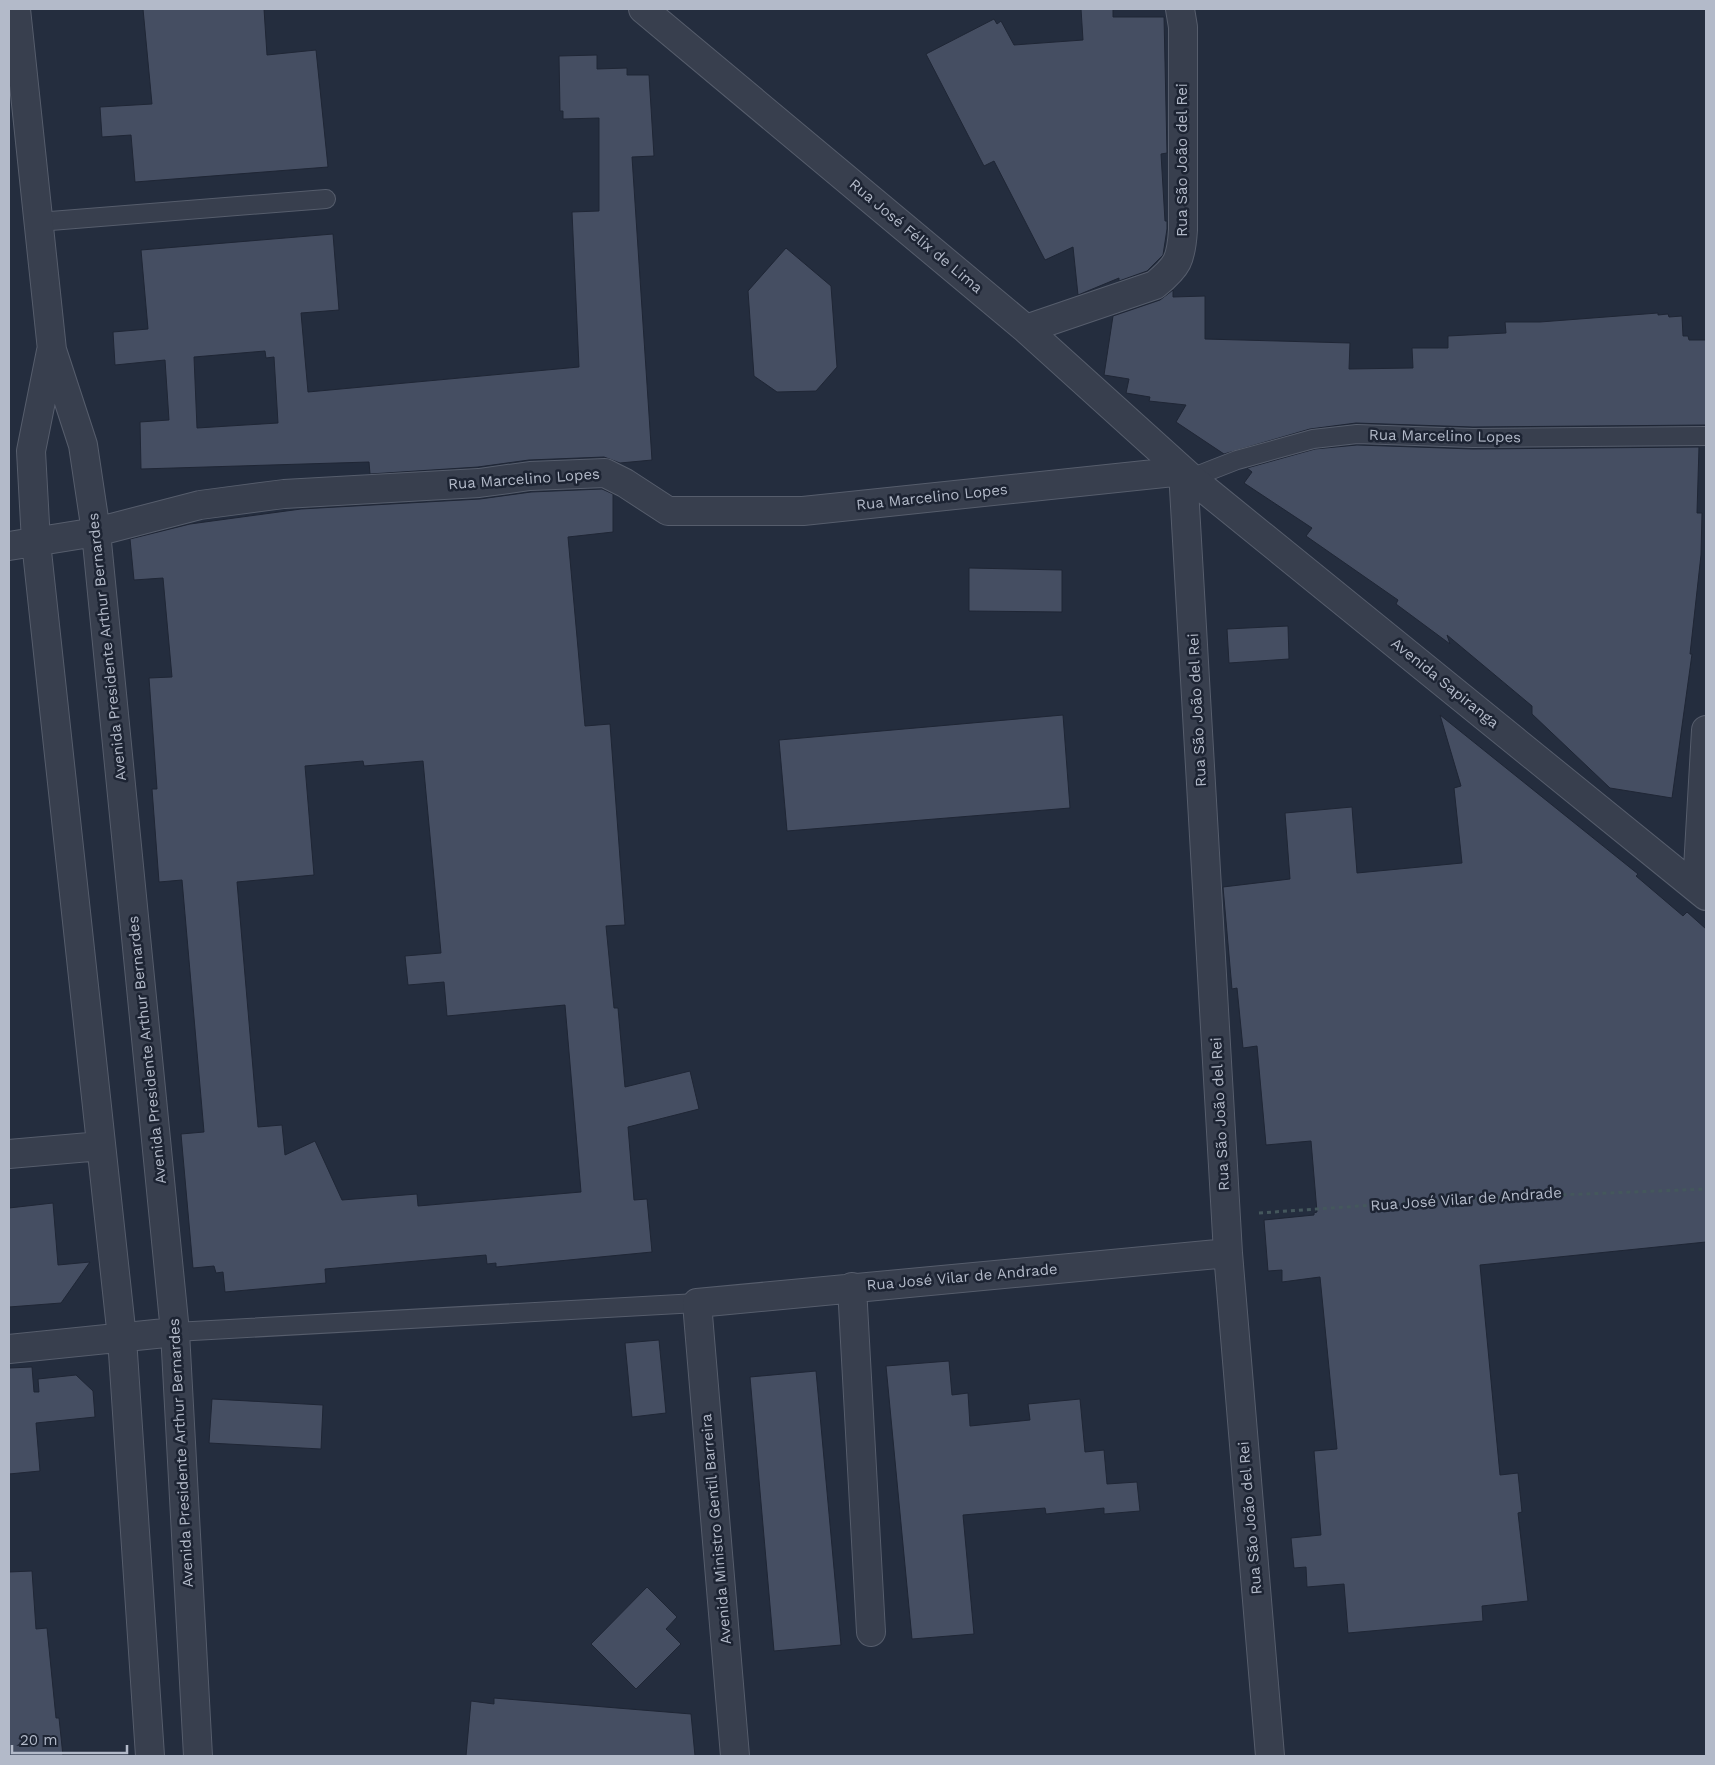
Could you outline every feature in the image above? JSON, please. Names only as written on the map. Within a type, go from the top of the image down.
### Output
[{"type":"street","name":"Avenida Presidente Arthur Bernardes","points":[[16,9],[52,350],[82,445],[96,532],[175,1332],[198,1756]]},
{"type":"street","name":"Rua José Félix de Lima","points":[[643,9],[1026,328],[1187,475]]},
{"type":"street","name":"Rua São João del Rei","points":[[1026,328],[1155,285],[1171,272],[1181,254],[1183,230],[1183,37],[1180,9]]},
{"type":"street","name":"Avenida Presidente Arthur Bernardes","points":[[52,350],[31,451],[36,542],[122,1338],[150,1756]]},
{"type":"street","name":"Rua Marcelino Lopes","points":[[9,546],[96,532],[200,505],[237,500],[284,494],[479,483],[530,476],[605,473],[626,483],[668,512],[804,511],[1187,475]]},
{"type":"street","name":"Rua São João del Rei","points":[[1187,475],[1228,1254],[1270,1756]]},
{"type":"street","name":"Avenida Sapiranga","points":[[1187,475],[1702,891]]},
{"type":"street","points":[[1702,891],[1706,730]]},
{"type":"street","points":[[9,1154],[101,1146]]},
{"type":"street","name":"Rua José Vilar de Andrade","points":[[697,1302],[1228,1254]]},
{"type":"street","points":[[852,1287],[871,1632]]},
{"type":"street","name":"Avenida Ministro Gentil Barreira","points":[[697,1302],[735,1756]]},
{"type":"street","points":[[9,1349],[175,1332]]},
{"type":"lane","points":[[38,222],[326,198]]},
{"type":"lane","name":"Rua Marcelino Lopes","points":[[1187,475],[1312,439],[1357,434],[1473,438],[1706,436]]},
{"type":"lane","points":[[175,1332],[697,1302]]},
{"type":"path","name":"Rua José Vilar de Andrade","points":[[1226,1216],[1461,1199],[1706,1189]]},
{"type":"building","points":[[143,9],[264,9],[267,55],[316,50],[328,167],[135,182],[131,135],[102,137],[100,107],[152,104]]},
{"type":"building","points":[[1081,9],[1113,9],[1113,17],[1164,17],[1167,153],[1161,154],[1167,229],[1163,255],[1147,271],[1119,281],[1119,278],[1078,295],[1073,247],[1045,260],[994,161],[984,166],[926,54],[994,19],[997,24],[1001,21],[1014,45],[1083,40]]},
{"type":"building","points":[[597,55],[597,69],[627,68],[627,75],[649,75],[654,156],[632,157],[652,460],[620,463],[604,457],[529,460],[478,467],[370,474],[369,462],[141,469],[140,422],[169,420],[165,360],[115,365],[113,332],[148,329],[141,250],[333,234],[339,310],[301,313],[308,392],[579,367],[572,212],[599,211],[599,118],[563,119],[563,111],[560,111],[559,56]],"holes":[[[265,351],[266,358],[274,357],[278,423],[197,428],[194,357]]]},
{"type":"building","points":[[786,248],[831,286],[837,367],[816,391],[777,392],[754,376],[748,291]]},
{"type":"building","points":[[1173,290],[1173,297],[1205,296],[1205,339],[1350,343],[1349,369],[1413,368],[1412,348],[1448,348],[1448,336],[1506,333],[1505,322],[1540,322],[1658,313],[1658,315],[1668,314],[1669,317],[1682,316],[1683,336],[1688,336],[1689,340],[1706,340],[1706,425],[1473,427],[1356,423],[1310,429],[1224,454],[1176,422],[1186,405],[1149,401],[1150,397],[1126,393],[1129,379],[1104,375],[1113,316],[1160,300]]},
{"type":"building","points":[[1357,445],[1473,449],[1699,447],[1697,513],[1702,513],[1701,555],[1690,654],[1692,654],[1672,798],[1610,788],[1532,714],[1532,706],[1447,635],[1450,644],[1396,604],[1398,600],[1306,536],[1312,528],[1244,483],[1252,472],[1247,468],[1315,449]]},
{"type":"building","points":[[602,489],[613,494],[613,532],[568,537],[585,726],[610,724],[625,925],[606,926],[614,1008],[618,1008],[625,1087],[690,1071],[699,1109],[628,1127],[634,1200],[647,1199],[652,1252],[496,1267],[496,1263],[487,1264],[486,1255],[325,1269],[326,1283],[225,1292],[223,1272],[216,1273],[214,1266],[193,1268],[181,1134],[204,1132],[182,880],[159,882],[152,789],[157,789],[149,678],[172,677],[163,578],[134,580],[130,539],[190,524],[301,509],[480,499],[531,492]],"holes":[[[363,761],[364,766],[423,761],[441,953],[405,956],[408,985],[444,982],[447,1016],[565,1005],[581,1192],[418,1206],[417,1194],[342,1200],[315,1141],[285,1155],[282,1125],[258,1127],[237,882],[314,875],[305,766]]]},
{"type":"building","points":[[969,568],[1062,570],[1062,612],[969,611]]},
{"type":"building","points":[[1288,626],[1289,659],[1229,663],[1227,629]]},
{"type":"building","points":[[1063,715],[1070,808],[787,831],[779,740]]},
{"type":"building","points":[[1440,715],[1638,874],[1636,876],[1683,916],[1687,912],[1706,929],[1706,1242],[1480,1265],[1500,1475],[1518,1473],[1522,1512],[1518,1513],[1528,1601],[1482,1606],[1483,1621],[1348,1633],[1344,1584],[1307,1587],[1306,1567],[1294,1568],[1291,1538],[1321,1535],[1314,1451],[1337,1449],[1320,1277],[1282,1282],[1282,1270],[1268,1271],[1264,1220],[1314,1215],[1317,1212],[1311,1141],[1266,1145],[1257,1046],[1243,1048],[1237,988],[1232,989],[1223,887],[1290,879],[1285,813],[1352,807],[1357,873],[1462,863],[1454,788],[1461,786]]},
{"type":"building","points":[[53,1203],[58,1265],[90,1262],[61,1303],[9,1307],[9,1208]]},
{"type":"building","points":[[659,1340],[666,1413],[632,1417],[625,1343]]},
{"type":"building","points":[[949,1361],[952,1395],[968,1393],[970,1426],[1030,1420],[1028,1404],[1080,1399],[1085,1452],[1104,1450],[1107,1484],[1137,1482],[1140,1511],[1104,1514],[1104,1508],[1046,1514],[1045,1508],[963,1515],[974,1634],[912,1639],[886,1366]]},
{"type":"building","points":[[32,1367],[34,1392],[39,1392],[38,1379],[76,1375],[93,1391],[95,1417],[36,1423],[40,1471],[9,1474],[9,1368]]},
{"type":"building","points":[[816,1371],[841,1645],[774,1651],[750,1377]]},
{"type":"building","points":[[212,1399],[323,1405],[321,1449],[209,1443]]},
{"type":"building","points":[[32,1571],[36,1629],[47,1628],[56,1718],[59,1718],[63,1756],[9,1756],[9,1572]]},
{"type":"building","points":[[647,1587],[677,1617],[666,1629],[681,1644],[636,1689],[591,1644]]},
{"type":"building","points":[[494,1698],[691,1714],[695,1756],[466,1756],[471,1701],[494,1704]]}]
